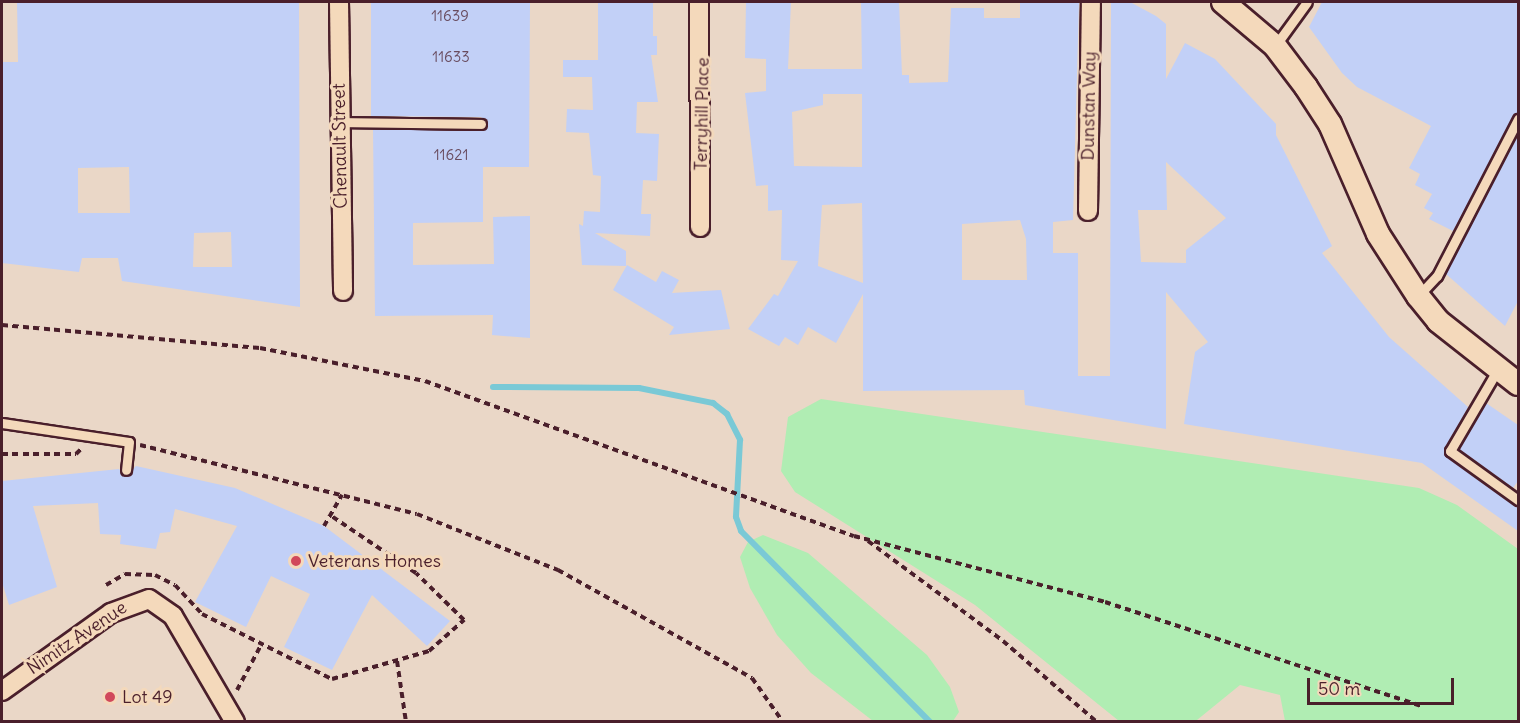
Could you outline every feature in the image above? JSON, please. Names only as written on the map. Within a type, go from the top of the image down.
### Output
[{"type":"street","name":"Chenault Street","points":[[339,2],[343,291]]},
{"type":"street","name":"Terryhill Place","points":[[699,2],[700,227]]},
{"type":"street","name":"Dunstan Way","points":[[1088,211],[1091,2]]},
{"type":"street","points":[[1224,2],[1275,46],[1330,124],[1378,234],[1418,297],[1438,321],[1518,384]]},
{"type":"street","name":"Nimitz Avenue","points":[[2,692],[111,612],[149,599],[173,616],[235,722]]},
{"type":"lane","points":[[1275,46],[1308,2]]},
{"type":"lane","points":[[1418,297],[1437,276],[1518,119]]},
{"type":"lane","points":[[340,122],[481,124]]},
{"type":"lane","points":[[1498,369],[1450,451],[1518,500]]},
{"type":"lane","points":[[2,423],[129,442],[126,470]]},
{"type":"path","points":[[2,325],[260,348],[425,381],[865,539],[1105,602],[1421,706]]},
{"type":"path","points":[[129,442],[417,514],[558,570],[752,678],[783,722]]},
{"type":"path","points":[[2,454],[76,454],[87,443]]},
{"type":"path","points":[[324,525],[342,495]]},
{"type":"path","points":[[106,585],[124,574],[155,575],[175,585],[202,614],[332,679],[429,651],[464,620],[409,567],[330,515]]},
{"type":"path","points":[[865,539],[1003,641],[1097,722]]},
{"type":"path","points":[[235,694],[261,645]]},
{"type":"path","points":[[397,661],[406,722]]},
{"type":"green space","points":[[821,399],[1419,488],[1457,505],[1518,549],[1518,721],[1285,721],[1280,695],[1240,685],[1197,720],[1119,721],[975,605],[795,492],[781,471],[788,417]]},
{"type":"green space","points":[[763,535],[808,553],[927,655],[950,687],[959,712],[953,721],[873,721],[811,673],[777,635],[750,588],[740,557],[748,542]]},
{"type":"building","points":[[17,2],[299,2],[300,307],[122,281],[118,258],[82,258],[79,272],[2,263],[2,62],[18,62]],"holes":[[[129,167],[130,213],[78,213],[78,168]],[[231,232],[232,267],[193,267],[194,233]]]},
{"type":"building","points":[[371,2],[530,2],[529,167],[483,167],[483,222],[413,223],[413,265],[494,264],[493,217],[530,216],[530,338],[492,335],[493,315],[375,316],[373,129],[481,131],[488,124],[481,117],[371,116]]},
{"type":"building","points":[[598,2],[653,2],[653,36],[657,36],[657,55],[651,55],[658,102],[637,102],[636,133],[659,134],[657,181],[643,180],[641,214],[651,214],[650,236],[595,233],[626,251],[626,266],[582,265],[579,224],[583,226],[584,211],[600,212],[601,176],[593,175],[589,133],[566,132],[567,109],[593,110],[592,77],[563,77],[563,60],[598,60]]},
{"type":"building","points":[[746,2],[791,2],[788,69],[862,69],[861,2],[899,2],[902,75],[909,75],[909,83],[948,82],[951,8],[984,8],[984,18],[1020,18],[1020,2],[1079,2],[1073,220],[1053,222],[1053,253],[1078,253],[1078,376],[1110,376],[1111,2],[1130,2],[1156,16],[1166,24],[1166,79],[1185,43],[1215,59],[1276,124],[1276,135],[1332,246],[1322,253],[1389,337],[1468,407],[1444,453],[1518,508],[1518,531],[1422,463],[1184,424],[1195,352],[1208,342],[1166,292],[1166,429],[1025,405],[1024,390],[863,391],[863,294],[836,343],[808,327],[798,345],[785,337],[779,346],[748,329],[774,294],[778,296],[798,261],[781,260],[782,210],[768,211],[768,185],[756,186],[745,93],[766,91],[766,59],[745,58]],"holes":[[[823,94],[862,94],[862,167],[794,166],[792,112],[823,105]],[[1166,162],[1226,218],[1186,250],[1186,263],[1141,262],[1138,210],[1167,210]],[[862,203],[863,283],[818,266],[822,205]],[[1020,220],[1026,239],[1027,280],[962,280],[962,224]]]},
{"type":"building","points":[[1322,2],[1518,2],[1518,112],[1453,231],[1429,219],[1433,213],[1424,208],[1432,194],[1415,185],[1420,174],[1409,168],[1431,126],[1357,87],[1342,73],[1309,27]]},
{"type":"building","points":[[1518,133],[1518,301],[1505,326],[1446,274]]},
{"type":"building","points":[[627,265],[656,282],[662,271],[679,280],[672,293],[721,290],[730,329],[669,335],[674,327],[613,290]]},
{"type":"building","points":[[1486,403],[1518,425],[1518,481],[1513,488],[1459,449]]},
{"type":"building","name":"Veterans Homes","points":[[136,466],[235,488],[324,526],[450,621],[427,646],[372,595],[332,670],[284,647],[310,594],[271,576],[246,627],[195,602],[237,526],[175,509],[170,532],[160,533],[156,549],[120,544],[121,535],[100,534],[98,503],[33,506],[57,587],[9,605],[2,582],[2,481],[119,469],[126,477]]},
{"type":"waterway","points":[[493,387],[639,388],[713,403],[727,414],[740,440],[736,517],[741,531],[930,722]]},
{"type":"place","name":"Veterans Homes","points":[[296,561]]},
{"type":"place","name":"Lot 49","points":[[110,697]]}]
